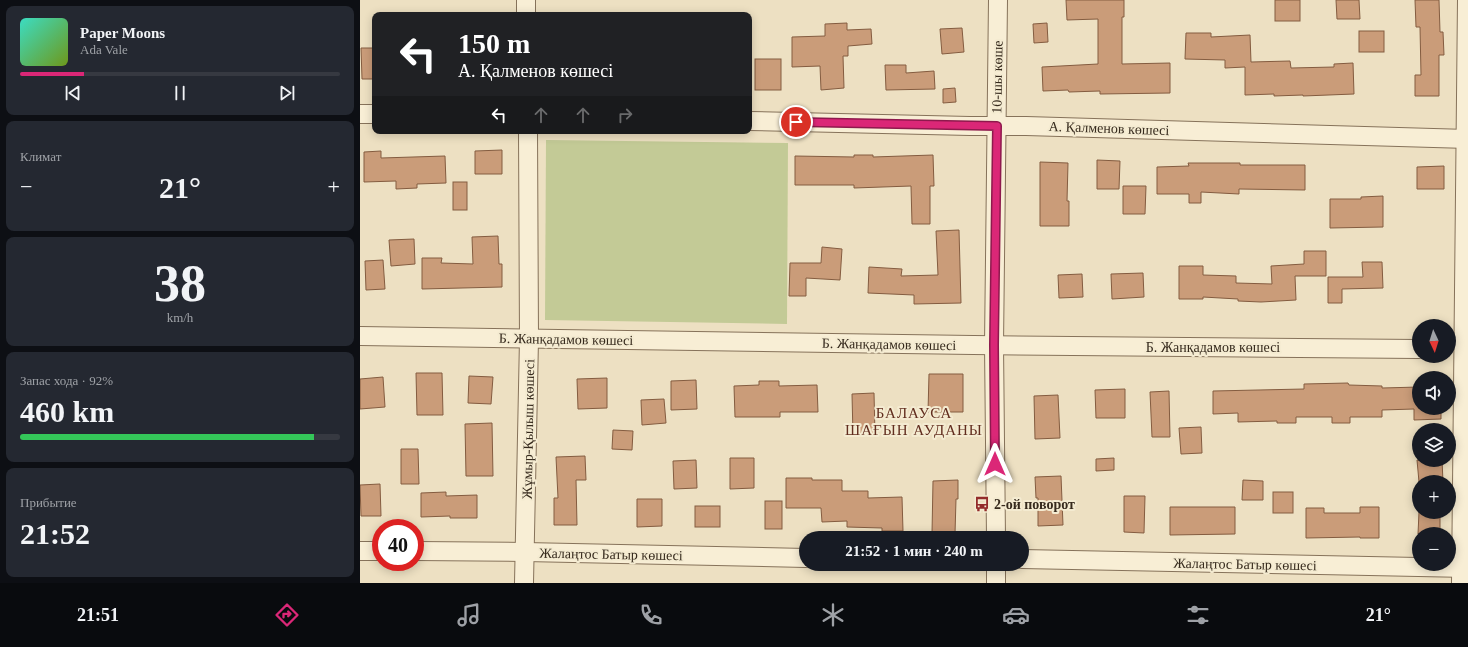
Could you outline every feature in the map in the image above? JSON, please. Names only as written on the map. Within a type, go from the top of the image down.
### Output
[{"type":"street","points":[[526,0],[526,12]]},
{"type":"street","name":"10-шы көше","points":[[996,531],[994,345],[998,0]]},
{"type":"street","points":[[1463,573],[1460,349],[1467,139],[1467,0]]},
{"type":"street","points":[[360,114],[372,114]]},
{"type":"street","name":"А. Қалменов көшесі","points":[[752,121],[997,126],[1467,139]]},
{"type":"street","name":"Жұмыр-Қылыш көшесі","points":[[524,583],[529,339],[528,134]]},
{"type":"street","name":"Б. Жанқадамов көшесі","points":[[360,336],[994,345],[1412,349]]},
{"type":"street","points":[[360,550],[372,551]]},
{"type":"street","name":"Жалаңтос Батыр көшесі","points":[[424,551],[799,558]]},
{"type":"street","name":"Жалаңтос Батыр көшесі","points":[[1029,559],[1463,573]]},
{"type":"street","points":[[996,571],[996,583]]},
{"type":"green space","points":[[546,140],[788,143],[787,324],[545,320]]},
{"type":"building","points":[[1066,0],[1124,0],[1124,17],[1122,17],[1122,64],[1170,63],[1170,93],[1100,94],[1100,91],[1043,91],[1042,67],[1098,64],[1098,19],[1067,20]]},
{"type":"building","points":[[1275,0],[1300,0],[1300,21],[1275,21]]},
{"type":"building","points":[[1336,0],[1359,0],[1360,19],[1337,19]]},
{"type":"building","points":[[1415,0],[1439,0],[1440,32],[1443,32],[1444,55],[1439,55],[1439,96],[1415,96],[1415,75],[1421,75],[1420,27],[1416,27]]},
{"type":"building","points":[[847,23],[847,30],[871,29],[872,44],[848,46],[848,56],[843,56],[844,88],[821,90],[820,66],[792,67],[792,37],[825,36],[825,24]]},
{"type":"building","points":[[1047,23],[1048,42],[1034,43],[1033,24]]},
{"type":"building","points":[[962,28],[964,52],[942,54],[940,29]]},
{"type":"building","points":[[1359,31],[1384,31],[1384,52],[1359,52]]},
{"type":"building","points":[[1186,33],[1211,33],[1211,37],[1250,35],[1251,62],[1290,61],[1291,68],[1334,67],[1334,64],[1353,63],[1354,94],[1303,96],[1274,96],[1274,94],[1245,95],[1245,67],[1225,68],[1225,60],[1185,59]]},
{"type":"building","points":[[361,48],[372,48],[372,79],[362,79]]},
{"type":"building","points":[[755,59],[781,59],[781,90],[755,90]]},
{"type":"building","points":[[885,65],[906,65],[906,73],[934,71],[935,89],[886,90]]},
{"type":"building","points":[[955,88],[956,102],[943,103],[943,89]]},
{"type":"building","points":[[502,150],[502,174],[475,174],[475,151]]},
{"type":"building","points":[[381,151],[381,158],[445,156],[446,183],[417,184],[417,188],[396,189],[396,181],[364,182],[364,152]]},
{"type":"building","points":[[854,155],[873,155],[873,157],[933,155],[934,186],[930,186],[930,224],[912,224],[911,186],[854,188],[854,185],[795,185],[795,156],[854,157]]},
{"type":"building","points":[[1097,160],[1120,161],[1119,189],[1097,189]]},
{"type":"building","points":[[1040,162],[1068,163],[1067,201],[1069,201],[1069,226],[1040,226]]},
{"type":"building","points":[[1188,163],[1305,165],[1305,190],[1239,189],[1239,194],[1201,192],[1201,203],[1189,203],[1189,194],[1157,194],[1157,167],[1189,166]]},
{"type":"building","points":[[1444,166],[1444,189],[1417,189],[1417,167]]},
{"type":"building","points":[[453,182],[467,182],[467,210],[453,210]]},
{"type":"building","points":[[1123,186],[1146,186],[1145,214],[1123,214]]},
{"type":"building","points":[[1383,196],[1383,227],[1330,228],[1330,199],[1361,199],[1361,197]]},
{"type":"building","points":[[959,230],[961,303],[914,304],[914,295],[868,293],[869,267],[902,269],[901,276],[938,275],[936,231]]},
{"type":"building","points":[[498,236],[499,264],[502,264],[502,287],[422,289],[422,258],[442,258],[441,263],[473,264],[472,237]]},
{"type":"building","points":[[414,239],[415,264],[391,266],[389,240]]},
{"type":"building","points":[[822,247],[842,249],[840,280],[806,278],[806,296],[789,296],[790,263],[821,263]]},
{"type":"building","points":[[1304,251],[1326,251],[1326,276],[1295,276],[1296,300],[1261,302],[1203,297],[1203,299],[1179,299],[1179,266],[1203,266],[1203,275],[1236,276],[1236,283],[1272,284],[1271,266],[1304,264]]},
{"type":"building","points":[[383,260],[385,289],[366,290],[365,261]]},
{"type":"building","points":[[1362,262],[1382,262],[1383,288],[1342,289],[1342,303],[1328,303],[1328,277],[1363,277]]},
{"type":"building","points":[[1143,273],[1144,297],[1112,299],[1111,274]]},
{"type":"building","points":[[1082,274],[1083,297],[1059,298],[1058,275]]},
{"type":"building","points":[[416,373],[442,373],[443,415],[417,415]]},
{"type":"building","points":[[929,374],[963,374],[963,412],[928,412]]},
{"type":"building","points":[[469,376],[493,377],[491,404],[468,403]]},
{"type":"building","points":[[383,377],[385,407],[360,409],[360,379]]},
{"type":"building","points":[[607,378],[607,408],[578,409],[577,379]]},
{"type":"building","points":[[696,380],[697,409],[671,410],[671,381]]},
{"type":"building","points":[[759,381],[779,381],[779,386],[817,385],[818,412],[780,412],[780,417],[735,417],[734,386],[759,385]]},
{"type":"building","points":[[1348,383],[1349,385],[1382,386],[1382,388],[1412,387],[1412,409],[1382,410],[1382,417],[1350,417],[1350,423],[1332,423],[1332,417],[1296,417],[1296,423],[1277,423],[1277,421],[1238,422],[1238,413],[1213,414],[1213,391],[1304,389],[1304,384]]},
{"type":"building","points":[[1125,389],[1125,418],[1096,418],[1095,390]]},
{"type":"building","points":[[1169,391],[1170,437],[1152,437],[1150,392]]},
{"type":"building","points":[[874,393],[875,435],[853,436],[852,394]]},
{"type":"building","points":[[1058,395],[1060,438],[1035,439],[1034,396]]},
{"type":"building","points":[[664,399],[666,423],[642,425],[641,400]]},
{"type":"building","points":[[1414,415],[1441,415],[1441,419],[1414,420]]},
{"type":"building","points":[[492,423],[493,476],[466,476],[465,424]]},
{"type":"building","points":[[1201,427],[1202,453],[1181,454],[1179,428]]},
{"type":"building","points":[[613,430],[633,431],[632,450],[612,449]]},
{"type":"building","points":[[401,449],[418,449],[419,484],[401,484]]},
{"type":"building","points":[[585,456],[586,480],[576,480],[577,525],[554,525],[554,498],[558,498],[556,457]]},
{"type":"building","points":[[730,458],[754,458],[754,488],[730,489]]},
{"type":"building","points":[[1114,458],[1114,470],[1096,471],[1096,459]]},
{"type":"building","points":[[696,460],[697,488],[674,489],[673,461]]},
{"type":"building","points":[[1418,467],[1442,467],[1443,475],[1418,475]]},
{"type":"building","points":[[1061,476],[1063,525],[1038,526],[1038,498],[1036,498],[1035,477]]},
{"type":"building","points":[[786,478],[842,480],[842,491],[868,491],[868,498],[902,497],[903,531],[882,531],[882,528],[847,527],[847,521],[822,522],[821,508],[786,508]]},
{"type":"building","points":[[958,480],[955,531],[932,531],[933,481]]},
{"type":"building","points":[[1243,480],[1263,481],[1263,500],[1242,500]]},
{"type":"building","points":[[380,484],[381,516],[361,516],[360,485]]},
{"type":"building","points":[[446,492],[446,496],[477,495],[477,518],[450,518],[450,516],[421,517],[421,493]]},
{"type":"building","points":[[1273,492],[1293,492],[1293,513],[1273,513]]},
{"type":"building","points":[[1124,496],[1145,496],[1144,533],[1124,532]]},
{"type":"building","points":[[637,499],[662,499],[662,526],[637,527]]},
{"type":"building","points":[[765,501],[782,501],[782,529],[765,529]]},
{"type":"building","points":[[695,506],[720,506],[720,527],[695,527]]},
{"type":"building","points":[[1170,507],[1235,507],[1235,534],[1170,535]]},
{"type":"building","points":[[1360,507],[1379,507],[1379,538],[1306,538],[1306,508],[1324,508],[1324,513],[1360,513]]},
{"type":"building","points":[[1419,519],[1440,519],[1440,527],[1418,527]]},
{"type":"place","name":"2-ой поворот","points":[[982,504]]},
{"type":"district","name":"БАЛАУСА ШАҒЫН АУДАНЫ","points":[[914,422]]},
{"type":"route","points":[[796,122],[997,126],[994,345],[995,464]]}]
